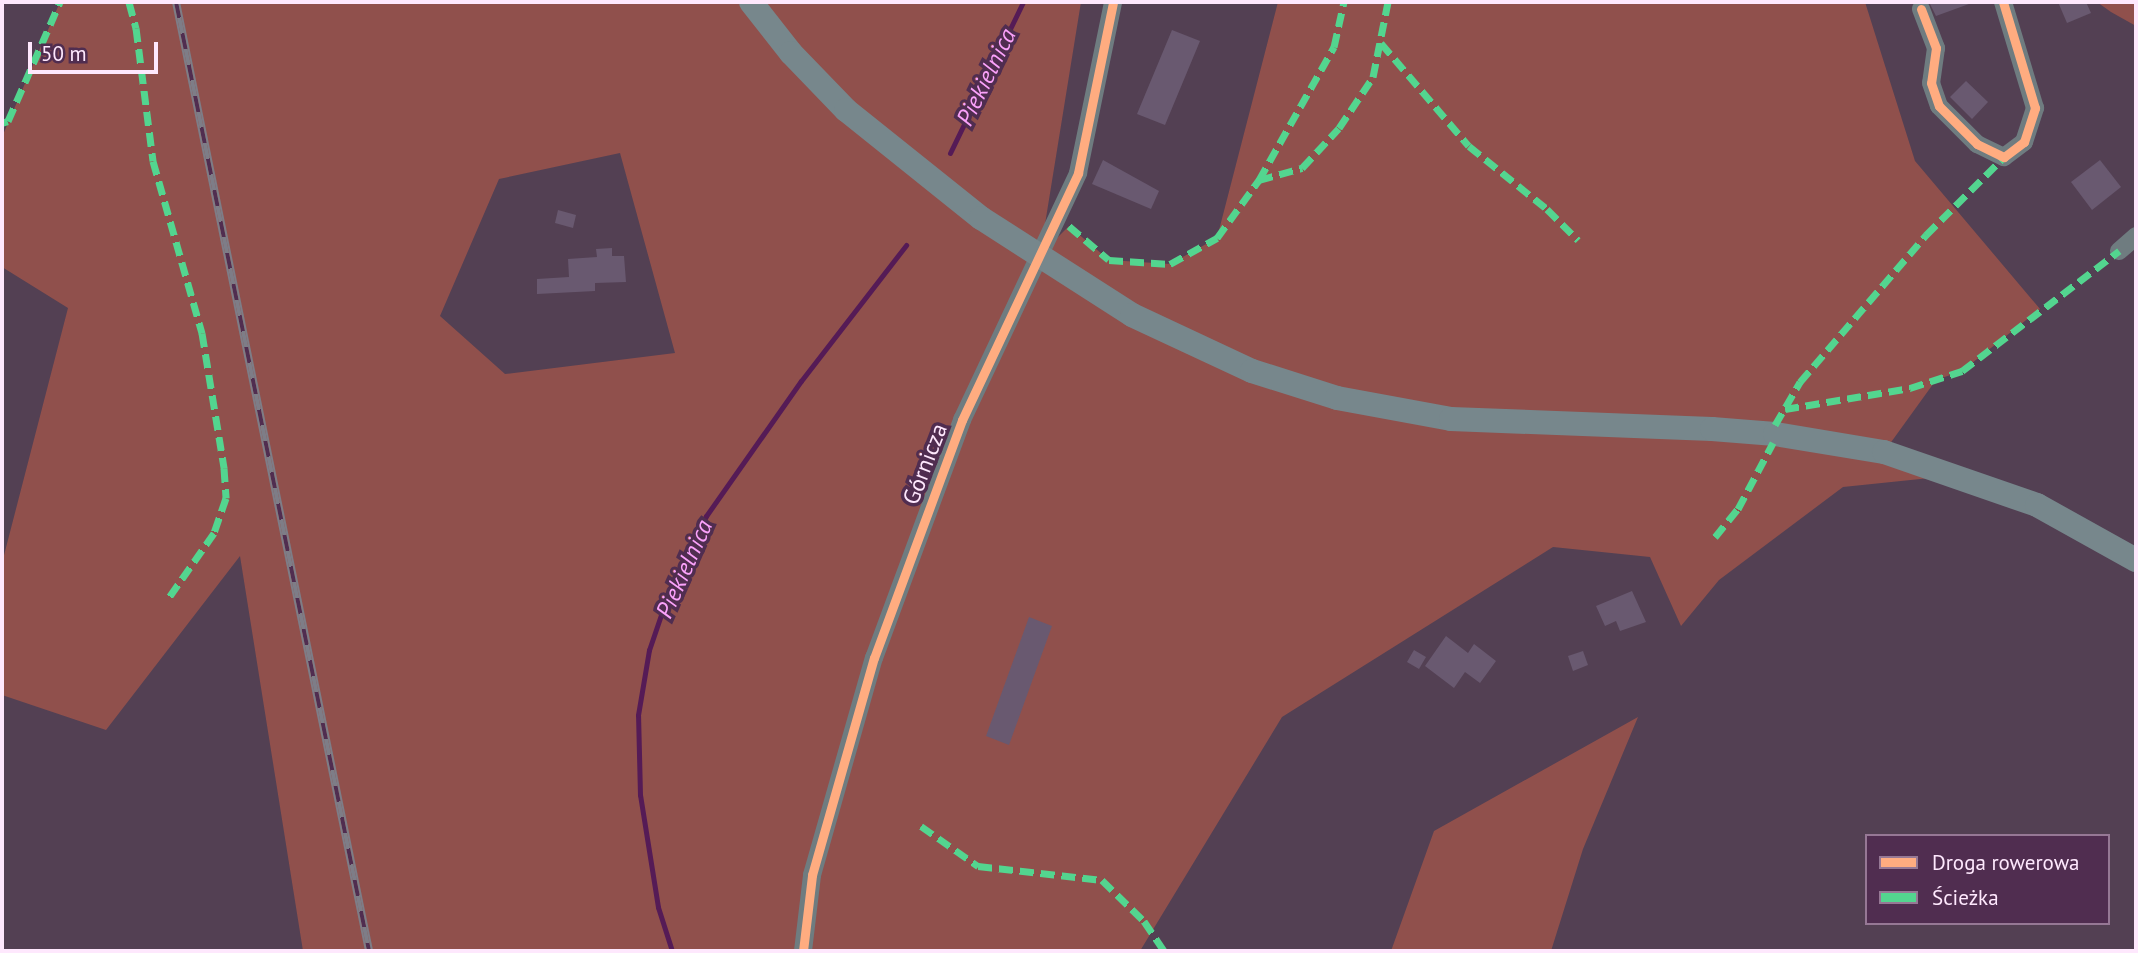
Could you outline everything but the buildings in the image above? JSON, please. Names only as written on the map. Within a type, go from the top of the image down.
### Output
[{"type":"main road","points":[[751,2],[809,73],[877,137],[981,218],[1132,315],[1201,350],[1337,398],[1451,419],[1712,429],[1774,434],[1884,453],[2037,505],[2136,560]]},
{"type":"street","name":"Górnicza","points":[[803,951],[812,875],[874,658],[962,420],[1078,173],[1113,2]]},
{"type":"street","points":[[1921,9],[1936,48],[1931,83],[1939,106],[1977,144],[2004,157],[2024,142],[2035,108],[2003,2]]},
{"type":"street","points":[[2119,251],[2136,236]]},
{"type":"shaded area","points":[[60,2],[1081,2],[1040,255],[1069,226],[1109,260],[1170,264],[1217,238],[1278,2],[1865,2],[1915,161],[2040,309],[1962,371],[1936,380],[1884,452],[1959,475],[1843,487],[1719,580],[1681,626],[1650,557],[1553,547],[1282,717],[1140,951],[303,951],[240,556],[106,730],[2,695],[2,563],[68,308],[2,267],[2,137]],"holes":[[[620,153],[675,353],[505,374],[440,316],[499,179]]]},
{"type":"shaded area","points":[[2097,2],[2136,2],[2136,26],[2111,12]]},
{"type":"shaded area","points":[[1638,717],[1583,849],[1551,951],[1391,951],[1434,831]]},
{"type":"waterway","name":"Piekielnica","points":[[950,153],[1023,2]]},
{"type":"waterway","name":"Piekielnica","points":[[672,951],[658,907],[640,795],[638,715],[649,650],[667,597],[706,516],[801,381],[906,245]]},
{"type":"railway","points":[[176,2],[369,951]]},
{"type":"marked path","points":[[2,123],[8,121],[60,2]]},
{"type":"marked path","points":[[129,2],[136,28],[153,161],[202,333],[224,468],[226,498],[214,533],[167,600]]},
{"type":"marked path","points":[[1259,180],[1334,47],[1344,2]]},
{"type":"marked path","points":[[1069,226],[1109,260],[1170,264],[1217,238],[1259,180],[1302,168],[1339,128],[1373,77],[1388,2]]},
{"type":"marked path","points":[[1381,43],[1469,146],[1547,209],[1578,240]]},
{"type":"marked path","points":[[1775,425],[1800,382],[1926,235],[2004,157]]},
{"type":"marked path","points":[[1785,409],[1910,388],[1962,371],[2119,251]]},
{"type":"marked path","points":[[1715,537],[1738,509],[1773,443]]},
{"type":"marked path","points":[[921,826],[978,866],[1102,880],[1144,921],[1164,951]]},
{"type":"cycle path","points":[[803,951],[812,875],[874,658],[962,420],[1078,173],[1113,2]]},
{"type":"cycle path","points":[[1921,9],[1936,48],[1931,83],[1939,106],[1977,144],[2004,157],[2024,142],[2035,108],[2003,2]]}]
